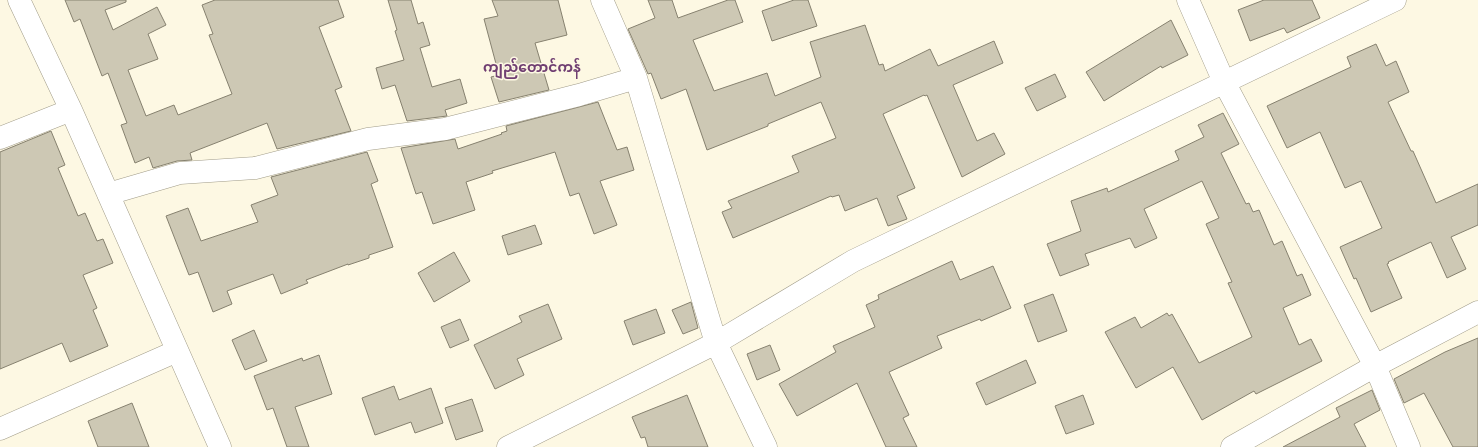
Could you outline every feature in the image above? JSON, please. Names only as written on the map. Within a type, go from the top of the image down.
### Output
[{"type":"street","points":[[19,0],[71,110],[220,447]]},
{"type":"street","points":[[602,0],[636,78],[716,343],[766,447]]},
{"type":"street","points":[[1188,0],[1224,82],[1375,366],[1409,447]]},
{"type":"street","points":[[508,447],[545,439],[716,343],[853,261],[1395,0]]},
{"type":"street","points":[[108,194],[180,173],[255,168],[368,139],[446,129],[579,95],[636,78]]},
{"type":"street","points":[[0,138],[71,110]]},
{"type":"street","points":[[1232,447],[1375,366],[1478,312]]},
{"type":"street","points":[[0,429],[177,351]]},
{"type":"building","points":[[65,0],[126,0],[126,2],[105,10],[113,30],[157,7],[166,25],[148,34],[158,59],[128,70],[146,116],[174,105],[178,115],[232,94],[209,35],[213,34],[202,5],[215,0],[338,0],[344,17],[319,27],[342,87],[335,90],[351,131],[277,149],[267,123],[190,153],[192,160],[177,161],[153,168],[149,157],[135,163],[121,125],[127,123],[108,73],[102,76],[80,19],[74,22]]},
{"type":"building","points":[[388,0],[411,0],[418,24],[423,22],[430,45],[420,48],[432,87],[460,79],[467,103],[445,110],[447,116],[407,121],[395,85],[382,89],[376,68],[404,60],[395,31],[397,30]]},
{"type":"building","points":[[492,0],[558,0],[567,35],[535,43],[549,90],[499,102],[491,77],[499,75],[484,19],[498,16]]},
{"type":"building","points":[[648,0],[672,0],[678,18],[728,0],[735,0],[743,22],[693,40],[714,91],[767,73],[775,96],[821,77],[810,42],[865,25],[879,65],[883,64],[885,71],[930,49],[938,66],[994,41],[1003,63],[953,85],[977,141],[994,133],[1005,154],[962,177],[927,95],[924,95],[883,114],[915,188],[897,196],[907,219],[888,226],[877,198],[845,211],[839,195],[831,196],[733,238],[722,212],[732,208],[728,201],[799,172],[792,156],[836,138],[821,102],[768,124],[768,126],[707,150],[686,89],[661,99],[651,73],[648,74],[628,29],[655,18]]},
{"type":"building","points":[[794,0],[808,0],[817,26],[772,41],[762,11]]},
{"type":"building","points":[[1264,0],[1312,0],[1320,18],[1287,33],[1284,28],[1250,41],[1238,10]]},
{"type":"building","points":[[1171,20],[1188,55],[1162,68],[1161,66],[1104,101],[1086,72]]},
{"type":"building","points":[[1376,44],[1386,66],[1396,61],[1409,92],[1388,102],[1411,151],[1413,151],[1436,203],[1478,184],[1478,225],[1451,237],[1466,269],[1447,278],[1431,242],[1388,262],[1389,263],[1387,264],[1402,298],[1371,312],[1340,247],[1382,228],[1361,181],[1345,188],[1320,132],[1287,148],[1267,106],[1351,67],[1347,57]]},
{"type":"building","points":[[1055,74],[1066,97],[1037,111],[1025,88]]},
{"type":"building","points":[[598,102],[617,150],[627,147],[634,170],[600,181],[617,225],[594,234],[579,193],[570,196],[555,152],[492,171],[493,173],[466,182],[475,210],[433,224],[422,192],[416,194],[401,148],[455,139],[458,149],[502,134],[501,133],[507,131],[506,126]]},
{"type":"building","points":[[1223,113],[1239,144],[1221,153],[1246,204],[1249,203],[1253,212],[1259,210],[1274,245],[1282,241],[1297,276],[1302,274],[1311,295],[1283,308],[1299,345],[1311,339],[1322,361],[1256,394],[1254,391],[1202,420],[1173,367],[1136,388],[1105,332],[1135,317],[1141,328],[1167,313],[1169,316],[1172,314],[1199,363],[1252,337],[1228,283],[1232,282],[1206,224],[1219,218],[1202,181],[1144,209],[1157,238],[1135,248],[1130,238],[1085,254],[1089,265],[1060,276],[1047,244],[1081,231],[1071,201],[1107,188],[1108,192],[1179,160],[1175,151],[1204,137],[1198,125]]},
{"type":"building","points":[[51,131],[65,165],[58,168],[78,216],[85,213],[97,241],[103,239],[113,263],[83,275],[97,308],[93,310],[108,346],[70,362],[62,343],[0,369],[0,152]]},
{"type":"building","points":[[367,152],[378,181],[371,184],[393,247],[369,255],[369,258],[348,264],[306,280],[308,283],[281,294],[273,274],[227,291],[232,304],[213,312],[198,272],[189,275],[166,216],[188,208],[201,241],[258,222],[251,205],[278,195],[271,177]]},
{"type":"building","points":[[535,225],[542,244],[508,255],[502,236]]},
{"type":"building","points":[[454,252],[470,281],[434,302],[418,273]]},
{"type":"building","points":[[952,261],[960,280],[993,266],[1011,308],[981,321],[980,319],[937,336],[942,348],[889,372],[909,415],[903,418],[917,447],[886,447],[857,383],[797,416],[779,384],[836,352],[833,346],[875,327],[866,305],[879,299],[878,295]]},
{"type":"building","points":[[1053,294],[1067,331],[1038,342],[1024,305]]},
{"type":"building","points":[[691,302],[698,328],[683,334],[672,310]]},
{"type":"building","points":[[548,304],[562,339],[517,359],[524,375],[495,389],[474,345],[522,322],[519,316]]},
{"type":"building","points":[[656,309],[665,333],[633,345],[624,321]]},
{"type":"building","points":[[460,319],[469,340],[450,348],[441,327]]},
{"type":"building","points":[[254,330],[267,361],[245,370],[232,340]]},
{"type":"building","points":[[1478,338],[1478,447],[1453,447],[1424,393],[1404,403],[1394,379],[1445,352]]},
{"type":"building","points":[[770,345],[780,370],[757,380],[747,354]]},
{"type":"building","points":[[319,355],[332,394],[295,407],[309,447],[287,447],[273,408],[267,410],[254,376],[302,358],[303,361]]},
{"type":"building","points":[[1026,360],[1036,383],[986,405],[976,383]]},
{"type":"building","points":[[394,386],[399,400],[431,388],[443,423],[415,433],[411,422],[375,435],[362,398]]},
{"type":"building","points":[[1372,390],[1380,410],[1354,424],[1366,447],[1283,447],[1340,417],[1336,408]]},
{"type":"building","points":[[687,395],[708,447],[648,447],[645,437],[641,438],[632,417]]},
{"type":"building","points":[[1083,395],[1094,424],[1066,434],[1055,406]]},
{"type":"building","points":[[472,399],[483,431],[456,440],[445,408]]},
{"type":"building","points":[[132,403],[149,447],[98,447],[88,421]]},
{"type":"district","name":"ကျည်တောင်ကန်","points":[[532,67]]}]
